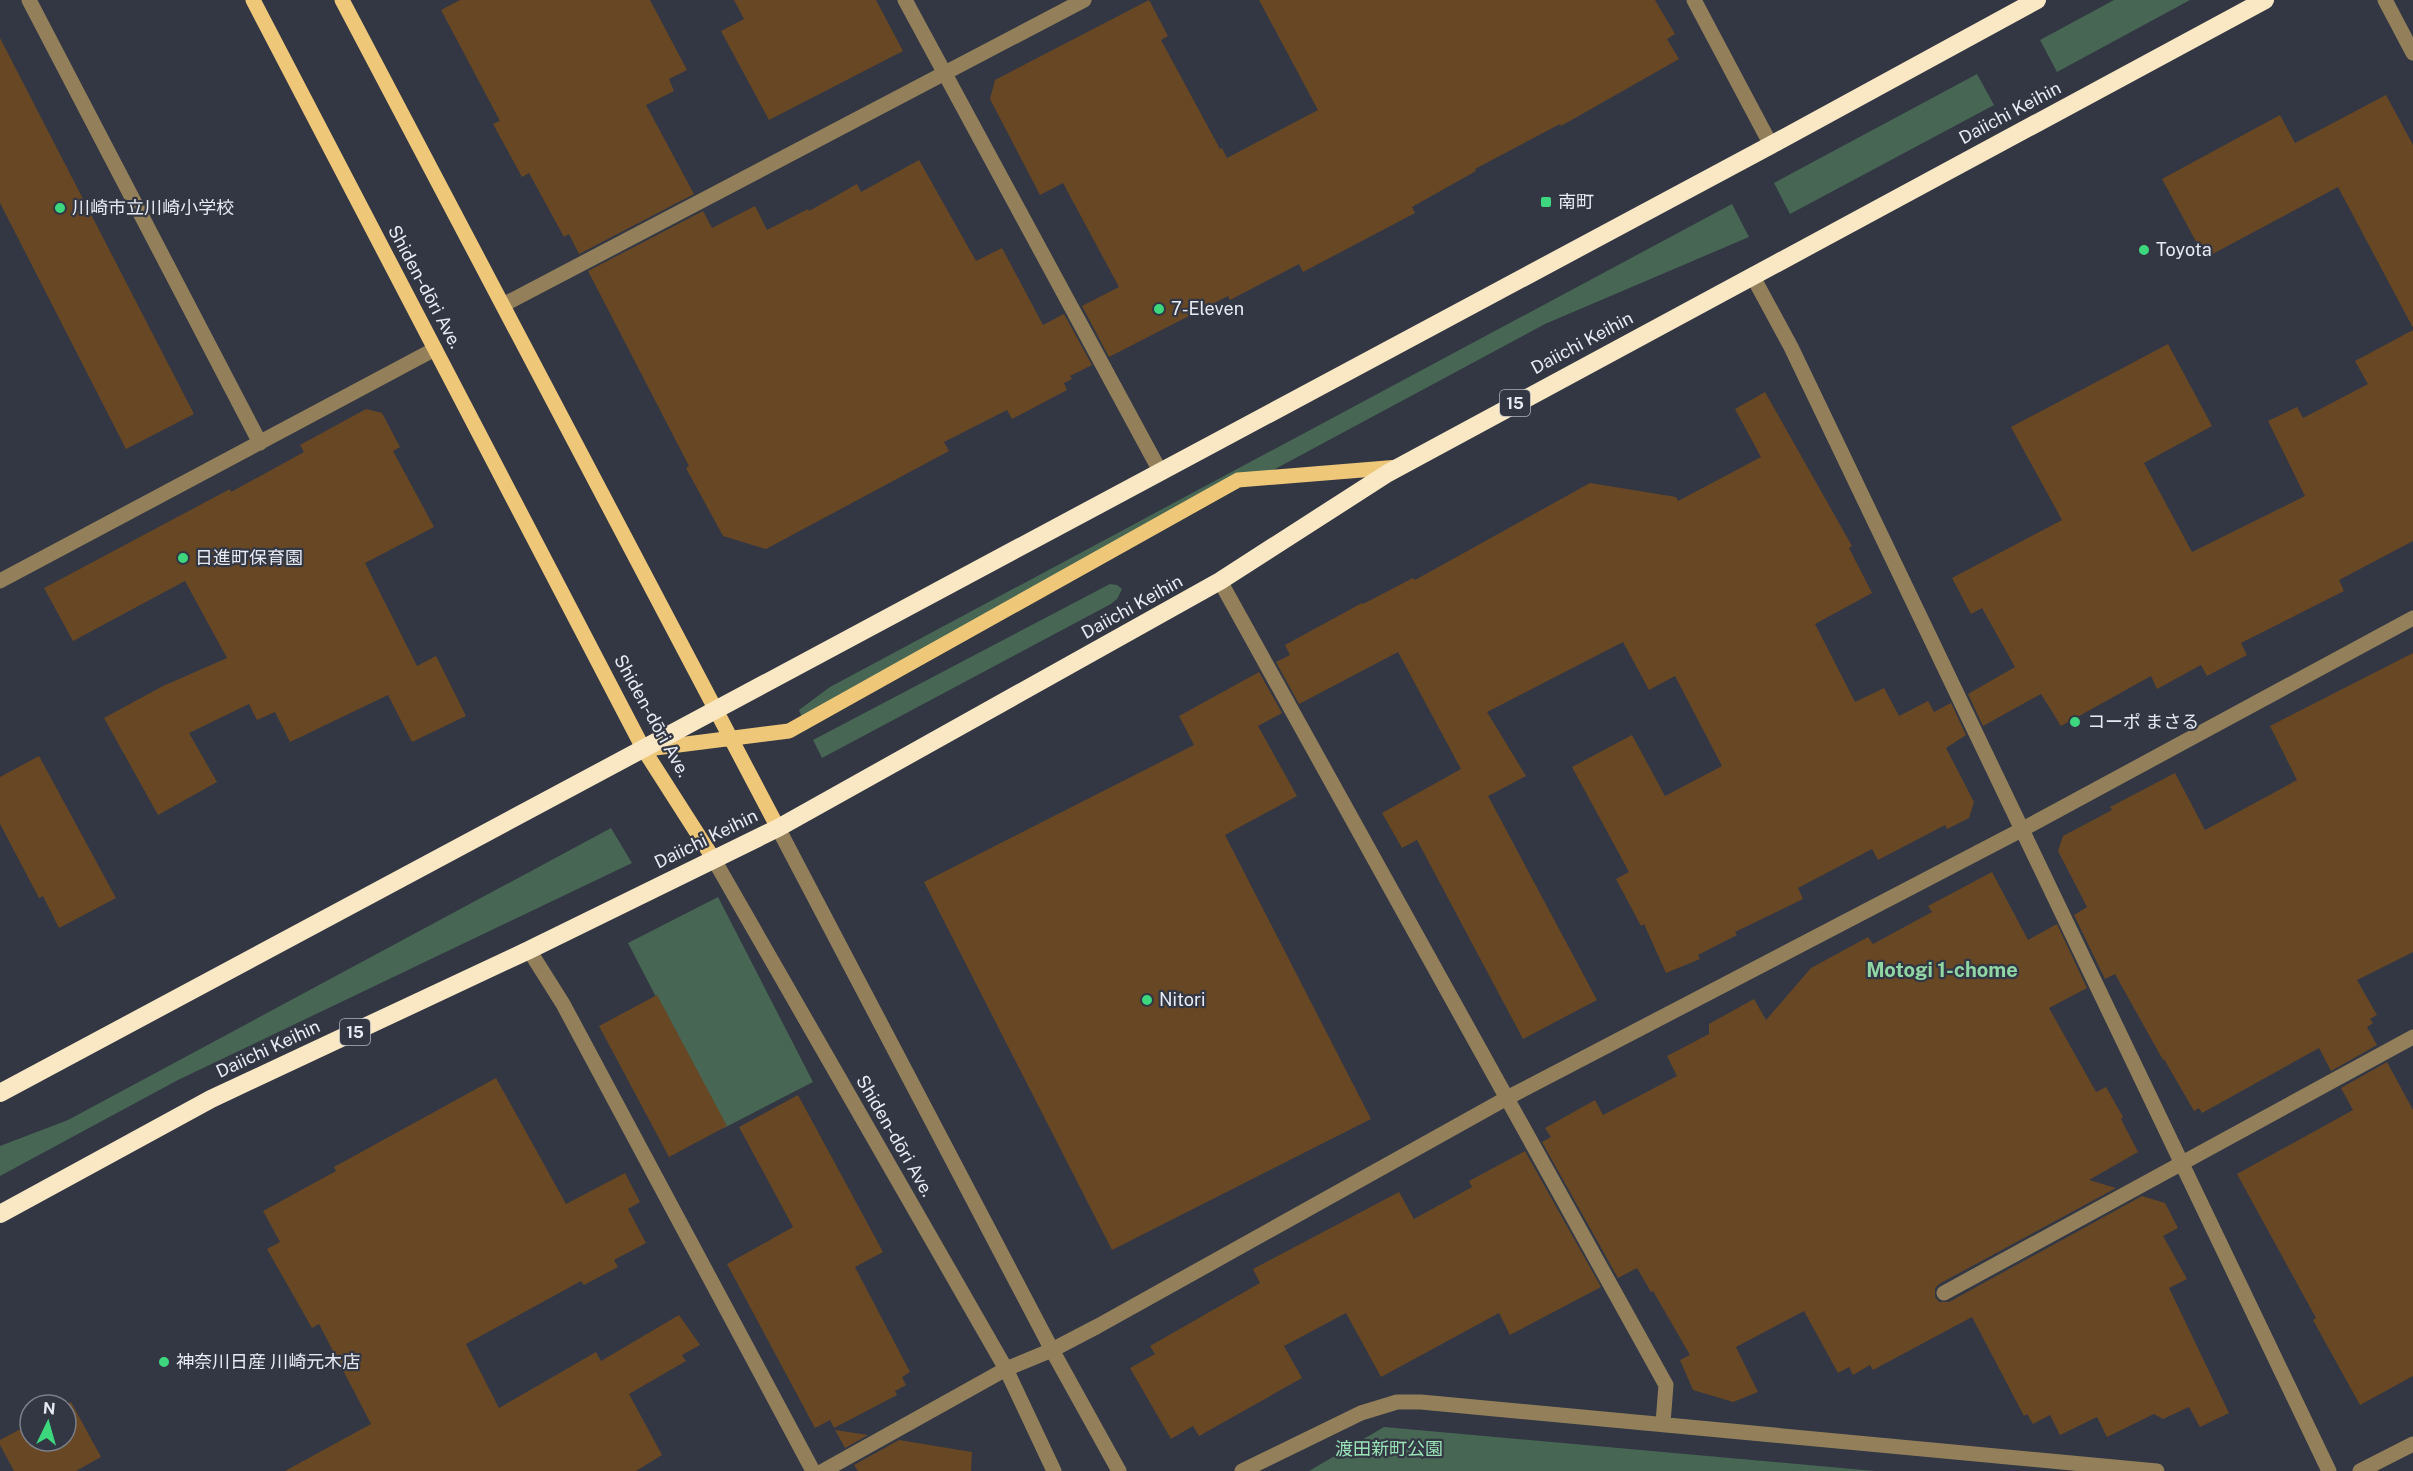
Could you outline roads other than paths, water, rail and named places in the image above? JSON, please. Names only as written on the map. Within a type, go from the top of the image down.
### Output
[{"type":"highway","points":[[0,1093],[644,750],[2037,0]]},
{"type":"highway","name":"Daiichi Keihin","points":[[0,1214],[211,1100],[529,950],[778,828],[1220,581],[1399,467],[2265,0]]},
{"type":"main road","name":"Shiden-dōri Ave.","points":[[253,0],[644,750],[714,858]]},
{"type":"main road","name":"Shiden-dōri Ave.","points":[[342,0],[778,828]]},
{"type":"main road","points":[[644,750],[789,731],[1238,480],[1399,467]]},
{"type":"street","points":[[29,0],[260,443]]},
{"type":"street","points":[[905,0],[1160,471]]},
{"type":"street","points":[[503,305],[1084,0]]},
{"type":"street","points":[[1694,0],[1771,145]]},
{"type":"street","points":[[2385,0],[2413,53]]},
{"type":"street","points":[[1752,275],[1791,347],[2023,829],[2180,1164],[2329,1471]]},
{"type":"street","points":[[0,581],[435,349]]},
{"type":"street","points":[[1220,581],[1666,1384],[1663,1423]]},
{"type":"street","points":[[823,1471],[1006,1370],[1052,1350],[1507,1098],[2023,829],[2413,618]]},
{"type":"street","name":"Shiden-dōri Ave.","points":[[778,828],[1052,1350],[1119,1471]]},
{"type":"street","name":"Shiden-dōri Ave.","points":[[714,858],[1006,1370],[1054,1471]]},
{"type":"street","points":[[529,950],[563,1004],[813,1471]]},
{"type":"street","points":[[1944,1293],[2413,1037]]},
{"type":"street","points":[[1242,1471],[1361,1413],[1397,1402],[1421,1401],[2157,1471]]},
{"type":"street","points":[[2360,1471],[2413,1444]]},
{"type":"place","name":"南町","points":[[1546,202]]},
{"type":"place","name":"川崎市立川崎小学校","points":[[60,208]]},
{"type":"place","name":"Toyota","points":[[2144,250]]},
{"type":"place","name":"7-Eleven","points":[[1159,309]]},
{"type":"place","name":"日進町保育園","points":[[183,558]]},
{"type":"place","name":"コーポ まさる","points":[[2075,722]]},
{"type":"place","name":"Nitori","points":[[1147,1000]]},
{"type":"place","name":"神奈川日産 川崎元木店","points":[[164,1362]]},
{"type":"district","name":"Motogi 1-chome","points":[[1942,970]]},
{"type":"park label","name":"渡田新町公園","points":[[1389,1449]]}]
